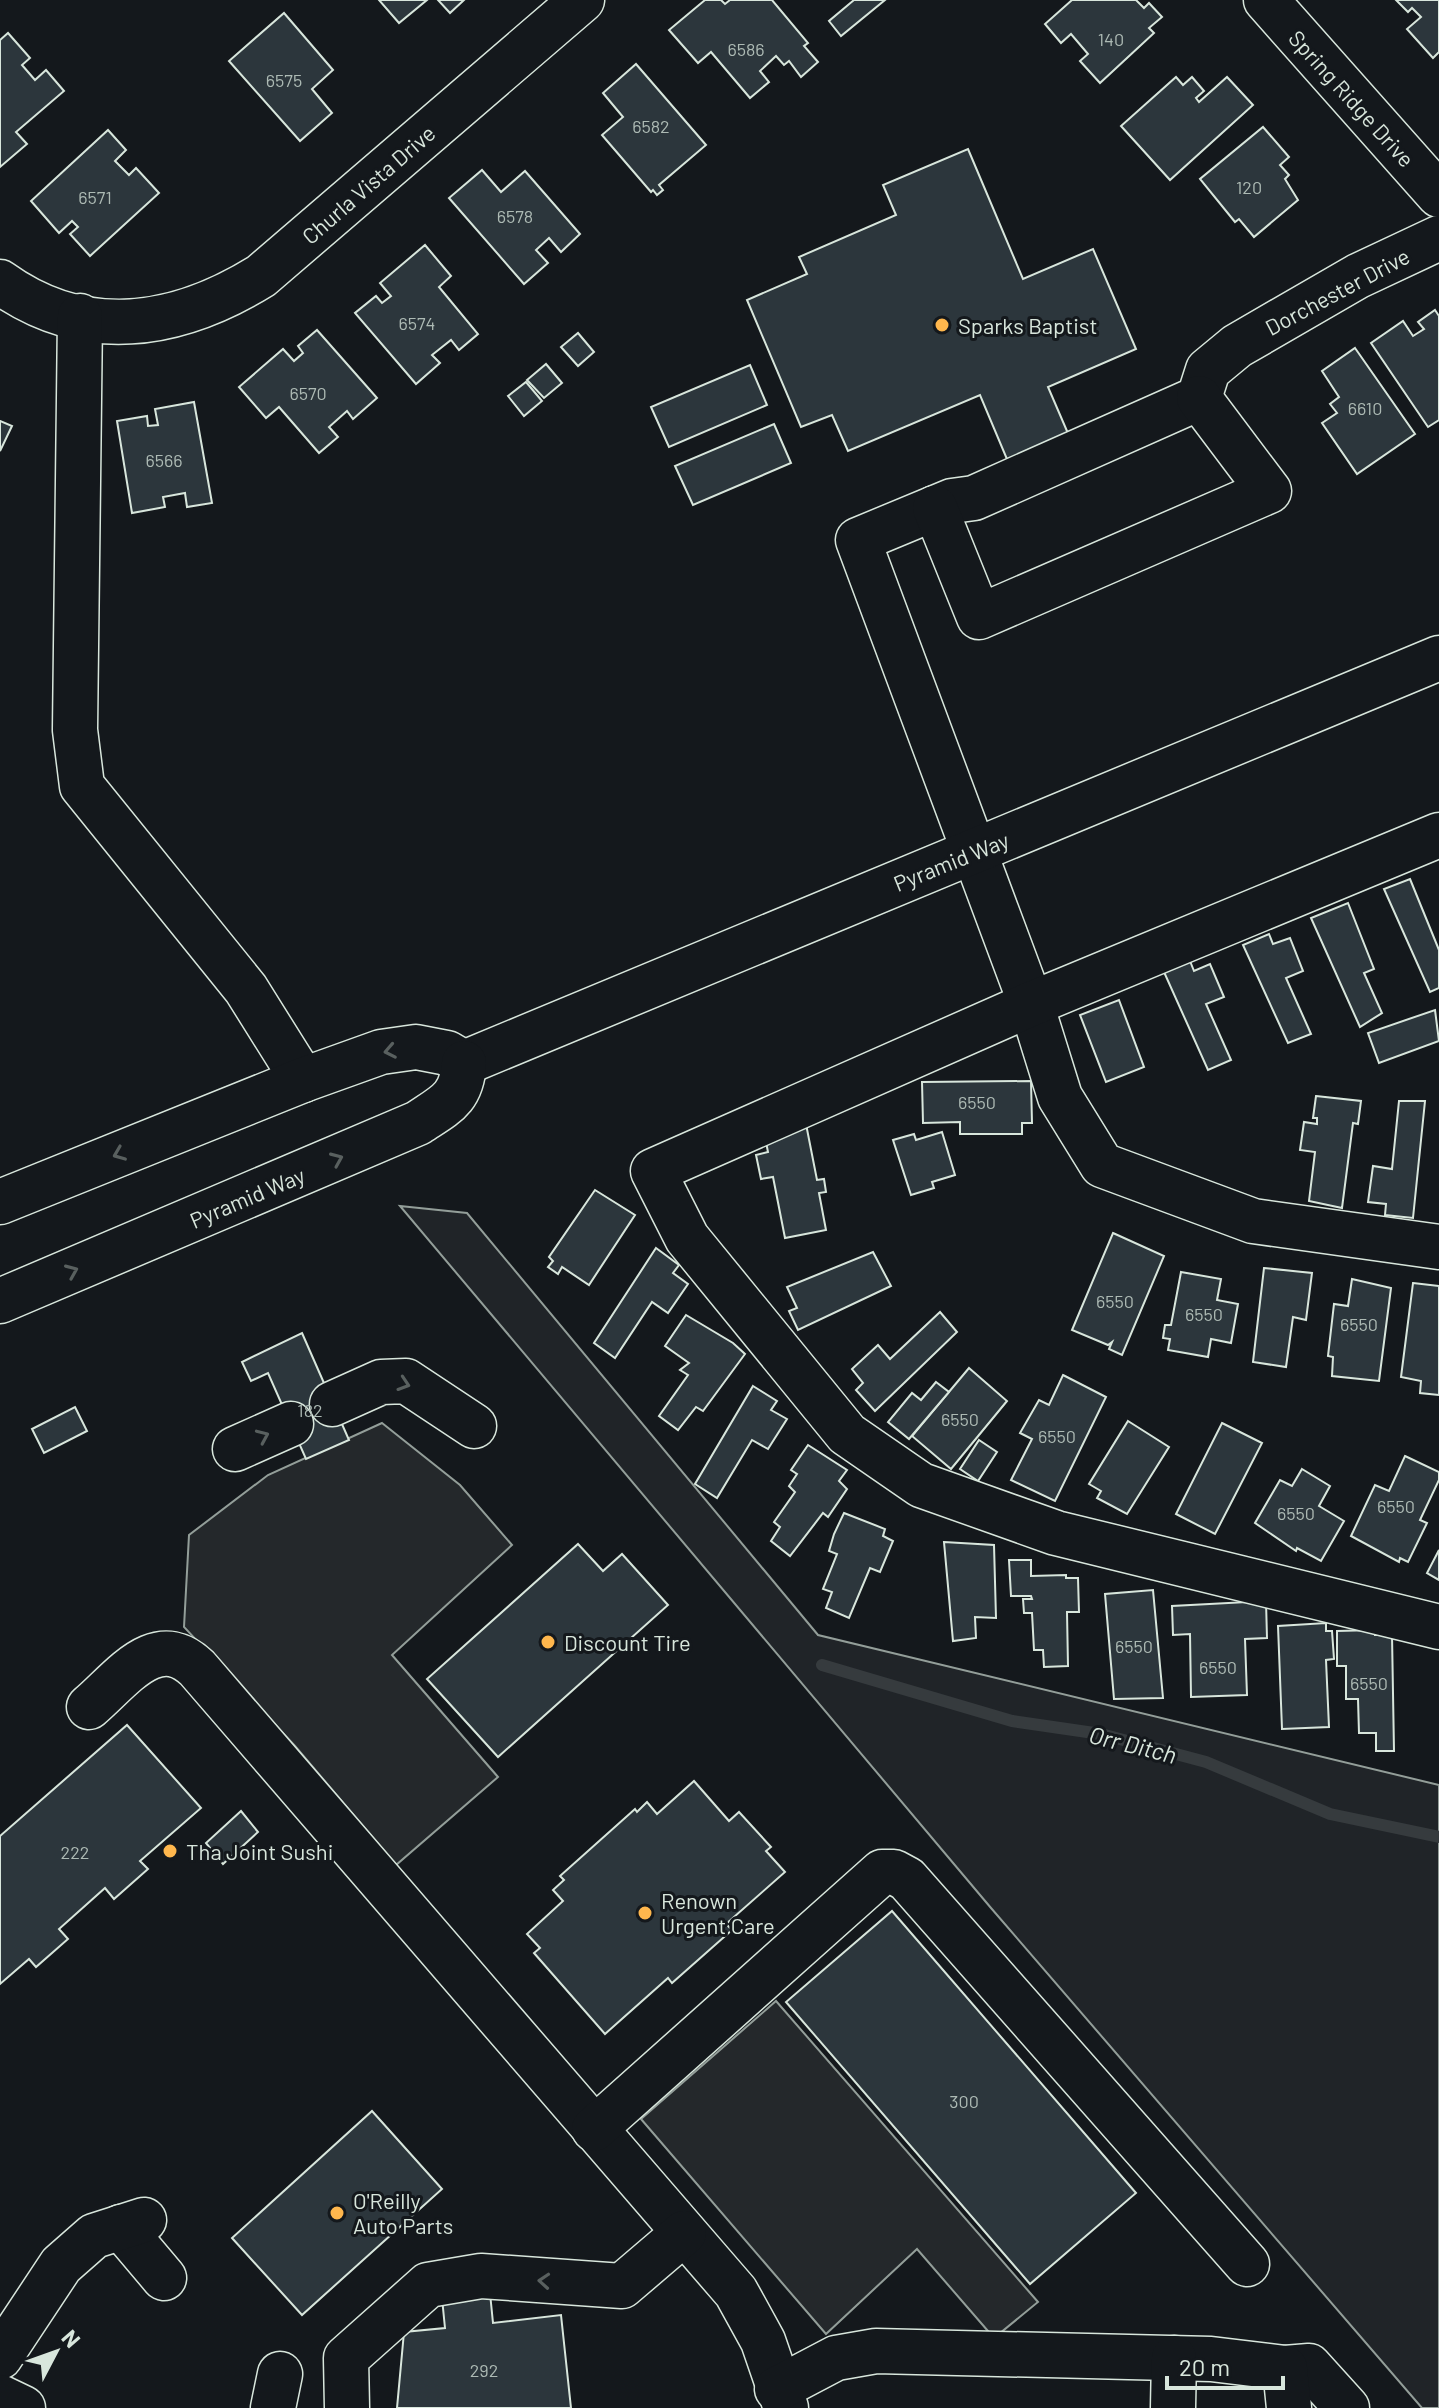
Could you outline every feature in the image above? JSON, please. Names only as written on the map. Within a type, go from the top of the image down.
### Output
[{"type":"main road","name":"Churla Vista Drive","points":[[0,282],[17,294],[58,312],[131,322],[177,316],[221,300],[261,276],[582,0]]},
{"type":"main road","name":"Spring Ridge Drive","points":[[1266,0],[1439,195]]},
{"type":"main road","name":"Dorchester Drive","points":[[1199,398],[1208,370],[1237,346],[1358,276],[1439,238]]},
{"type":"main road","points":[[80,316],[75,730],[82,786],[246,989],[303,1080]]},
{"type":"main road","points":[[935,508],[979,617],[1269,491],[1199,398],[974,498],[952,501],[935,508],[858,540],[1031,1004],[1060,1097],[1102,1165],[1253,1221],[1439,1247]]},
{"type":"main road","name":"Pyramid Way","points":[[0,1301],[418,1123],[450,1101],[463,1085],[464,1063],[1439,658]]},
{"type":"main road","points":[[1439,835],[1031,1004],[653,1171],[687,1238],[847,1434],[921,1485],[1056,1533],[1439,1627]]},
{"type":"main road","points":[[0,1202],[303,1080],[381,1052],[416,1047],[447,1053],[464,1063]]},
{"type":"main road","points":[[332,1404],[381,1382],[406,1381],[474,1426]]},
{"type":"main road","points":[[235,1449],[291,1424]]},
{"type":"main road","points":[[89,1707],[141,1662],[162,1650],[182,1654],[742,2300],[763,2341],[779,2402],[836,2358],[876,2351],[1174,2358],[1287,2388],[1309,2366],[1347,2408]]},
{"type":"main road","points":[[594,2129],[882,1872],[894,1872],[907,1879],[1247,2264]]},
{"type":"main road","points":[[0,2357],[61,2265],[94,2236],[133,2223],[164,2278]]},
{"type":"main road","points":[[347,2408],[346,2358],[428,2285],[481,2276],[622,2286],[684,2233]]},
{"type":"main road","points":[[1173,2408],[1174,2358]]},
{"type":"main road","points":[[0,2397],[23,2408]]},
{"type":"shaded area","points":[[400,1206],[467,1213],[818,1635],[1439,1785],[1439,2408],[1422,2408],[991,1908]]},
{"type":"shaded area","points":[[382,1423],[460,1485],[512,1545],[392,1655],[498,1777],[396,1865],[295,1746],[184,1627],[189,1535],[268,1475]]},
{"type":"shaded area","points":[[776,2001],[1038,2302],[994,2338],[917,2249],[826,2334],[641,2119]]},
{"type":"building","points":[[379,0],[427,0],[399,23]]},
{"type":"building","points":[[438,0],[464,0],[450,13]]},
{"type":"building","points":[[705,0],[721,0],[725,4],[730,0],[772,0],[808,43],[804,46],[818,62],[801,77],[789,61],[784,65],[776,56],[760,71],[769,82],[750,98],[711,52],[698,63],[669,30]]},
{"type":"building","points":[[854,0],[885,0],[841,36],[829,21]]},
{"type":"building","points":[[1072,0],[1136,0],[1144,8],[1149,3],[1162,17],[1149,28],[1154,33],[1100,83],[1080,61],[1088,54],[1071,34],[1061,43],[1045,24]]},
{"type":"building","points":[[1396,0],[1439,0],[1439,52],[1433,58],[1407,29],[1421,17],[1412,8],[1408,12]]},
{"type":"building","points":[[284,13],[333,70],[312,89],[332,113],[300,141],[229,61]]},
{"type":"building","points":[[8,33],[30,58],[22,65],[35,80],[46,70],[64,91],[16,132],[27,144],[0,167],[0,40]]},
{"type":"building","points":[[636,64],[706,145],[659,185],[663,190],[657,195],[602,135],[623,117],[603,93]]},
{"type":"building","points":[[1176,77],[1183,85],[1192,77],[1204,91],[1196,98],[1199,102],[1227,77],[1253,105],[1170,180],[1121,126]]},
{"type":"building","points":[[1263,127],[1289,157],[1280,165],[1289,175],[1285,179],[1298,200],[1254,237],[1239,219],[1235,222],[1200,179]]},
{"type":"building","points":[[108,130],[126,150],[115,161],[129,175],[136,168],[159,193],[90,256],[70,234],[78,227],[72,221],[59,233],[31,201]]},
{"type":"building","name":"Sparks Baptist","points":[[968,149],[1023,279],[1093,249],[1136,349],[1048,387],[1070,438],[1009,464],[980,395],[848,451],[832,415],[801,427],[747,300],[807,274],[799,257],[896,215],[883,185]]},
{"type":"building","points":[[482,170],[501,192],[525,171],[580,234],[561,252],[549,238],[536,250],[548,263],[524,284],[449,198]]},
{"type":"building","points":[[425,245],[451,276],[439,287],[478,334],[459,350],[451,340],[432,355],[440,363],[416,384],[355,313],[376,296],[382,303],[391,296],[380,283]]},
{"type":"building","points":[[1435,310],[1439,316],[1439,420],[1428,427],[1371,343],[1403,321],[1413,336],[1424,329],[1418,322]]},
{"type":"building","points":[[317,330],[377,398],[353,419],[347,411],[329,427],[338,437],[319,453],[279,407],[266,418],[239,387],[283,349],[294,361],[303,353],[298,346]]},
{"type":"building","points":[[578,333],[594,352],[578,366],[561,347]]},
{"type":"building","points":[[1355,348],[1415,434],[1357,474],[1322,423],[1337,413],[1330,404],[1339,397],[1322,371]]},
{"type":"building","points":[[546,364],[562,383],[544,398],[527,380]]},
{"type":"building","points":[[750,365],[767,405],[669,447],[651,407]]},
{"type":"building","points":[[526,382],[542,401],[524,416],[508,396]]},
{"type":"building","points":[[194,402],[212,503],[187,507],[185,493],[163,497],[165,507],[132,513],[117,421],[147,416],[148,426],[158,425],[155,409]]},
{"type":"building","points":[[0,421],[12,426],[0,451]]},
{"type":"building","points":[[774,424],[791,463],[693,505],[675,466]]},
{"type":"building","points":[[1410,879],[1439,950],[1439,988],[1430,992],[1384,889]]},
{"type":"building","points":[[1348,903],[1374,969],[1364,973],[1382,1013],[1360,1027],[1311,918]]},
{"type":"building","points":[[1269,934],[1273,944],[1290,938],[1303,971],[1286,978],[1311,1034],[1288,1043],[1243,945]]},
{"type":"building","points":[[1190,961],[1194,971],[1210,964],[1224,997],[1206,1004],[1231,1060],[1208,1070],[1164,972]]},
{"type":"building","points":[[1119,1000],[1144,1067],[1106,1082],[1080,1015]]},
{"type":"building","points":[[1435,1010],[1439,1041],[1379,1063],[1368,1033]]},
{"type":"building","points":[[1031,1081],[1032,1123],[1022,1123],[1022,1134],[960,1134],[960,1122],[923,1123],[922,1082]]},
{"type":"building","points":[[1316,1096],[1361,1101],[1358,1124],[1353,1123],[1342,1208],[1309,1201],[1315,1152],[1300,1150],[1304,1122],[1317,1124],[1317,1118],[1313,1118]]},
{"type":"building","points":[[1399,1101],[1425,1101],[1413,1218],[1385,1215],[1386,1204],[1368,1202],[1373,1166],[1392,1169]]},
{"type":"building","points":[[806,1124],[817,1180],[824,1179],[826,1192],[819,1193],[826,1230],[785,1238],[773,1177],[761,1179],[756,1155],[768,1152],[764,1132]]},
{"type":"building","points":[[942,1132],[955,1175],[932,1182],[934,1188],[911,1195],[893,1140],[914,1134],[916,1140]]},
{"type":"building","points":[[595,1190],[635,1215],[589,1285],[562,1267],[558,1274],[548,1267],[553,1261],[549,1257]]},
{"type":"building","points":[[1113,1233],[1164,1256],[1122,1355],[1109,1349],[1112,1342],[1108,1345],[1072,1330]]},
{"type":"building","points":[[656,1248],[679,1265],[673,1273],[688,1284],[668,1313],[652,1302],[615,1358],[594,1343]]},
{"type":"building","points":[[873,1252],[891,1286],[798,1330],[789,1311],[797,1308],[787,1287]]},
{"type":"building","points":[[1264,1268],[1312,1273],[1306,1320],[1293,1317],[1286,1367],[1253,1362]]},
{"type":"building","points":[[1181,1272],[1221,1279],[1217,1300],[1238,1304],[1231,1343],[1211,1339],[1208,1357],[1168,1350],[1170,1339],[1163,1338],[1165,1325],[1171,1325]]},
{"type":"building","points":[[1352,1279],[1391,1288],[1379,1381],[1332,1376],[1333,1357],[1328,1356],[1334,1304],[1348,1306]]},
{"type":"building","points":[[1413,1283],[1439,1286],[1439,1395],[1420,1393],[1421,1381],[1401,1377]]},
{"type":"building","points":[[940,1312],[957,1332],[875,1411],[856,1390],[863,1383],[852,1369],[878,1345],[890,1359]]},
{"type":"building","points":[[686,1315],[733,1343],[745,1354],[703,1411],[696,1407],[678,1430],[659,1416],[688,1375],[680,1370],[689,1363],[665,1346]]},
{"type":"building","points":[[302,1333],[349,1440],[306,1459],[268,1373],[251,1381],[242,1362]]},
{"type":"building","points":[[969,1368],[1007,1401],[951,1469],[912,1436]]},
{"type":"building","points":[[1063,1375],[1106,1397],[1055,1501],[1011,1480],[1032,1439],[1020,1433],[1039,1400],[1049,1405]]},
{"type":"building","points":[[936,1382],[949,1392],[909,1439],[888,1422],[912,1393],[921,1400]]},
{"type":"building","points":[[753,1386],[777,1401],[771,1410],[787,1419],[768,1449],[752,1440],[717,1498],[695,1484]]},
{"type":"building","points":[[75,1407],[87,1431],[44,1453],[32,1429]]},
{"type":"building","points":[[1128,1421],[1169,1447],[1127,1514],[1097,1498],[1101,1491],[1089,1484]]},
{"type":"building","points":[[1222,1423],[1262,1443],[1215,1534],[1176,1514]]},
{"type":"building","points":[[979,1440],[997,1452],[978,1481],[960,1469]]},
{"type":"building","points":[[808,1445],[847,1470],[839,1481],[847,1489],[828,1517],[823,1513],[790,1556],[771,1541],[780,1527],[774,1522],[795,1492],[789,1486],[797,1474],[791,1470]]},
{"type":"building","points":[[1405,1456],[1439,1472],[1439,1480],[1420,1520],[1427,1523],[1408,1562],[1400,1558],[1399,1562],[1351,1536],[1375,1485],[1389,1491]]},
{"type":"building","points":[[1302,1469],[1330,1486],[1319,1506],[1344,1521],[1321,1561],[1297,1548],[1296,1551],[1255,1523],[1280,1480],[1292,1486]]},
{"type":"building","points":[[844,1513],[885,1529],[883,1536],[893,1541],[880,1572],[870,1568],[849,1618],[826,1608],[832,1592],[823,1589],[837,1554],[829,1551]]},
{"type":"building","points":[[944,1542],[994,1545],[996,1618],[975,1617],[976,1638],[953,1641]]},
{"type":"building","name":"Discount Tire","points":[[578,1544],[603,1571],[622,1554],[668,1605],[498,1757],[427,1679]]},
{"type":"building","points":[[1439,1550],[1439,1580],[1427,1573]]},
{"type":"building","points":[[1009,1560],[1031,1560],[1031,1576],[1066,1575],[1066,1578],[1078,1578],[1079,1612],[1067,1612],[1068,1666],[1044,1667],[1043,1650],[1034,1650],[1032,1613],[1024,1613],[1023,1599],[1032,1599],[1031,1596],[1011,1596]]},
{"type":"building","points":[[1153,1590],[1163,1698],[1114,1699],[1105,1594]]},
{"type":"building","points":[[1266,1601],[1267,1638],[1245,1639],[1247,1695],[1191,1697],[1190,1634],[1173,1635],[1172,1606]]},
{"type":"building","points":[[1326,1623],[1326,1631],[1332,1631],[1334,1659],[1326,1660],[1329,1727],[1282,1729],[1278,1626]]},
{"type":"building","points":[[1375,1630],[1375,1635],[1392,1635],[1394,1751],[1376,1751],[1376,1733],[1359,1733],[1358,1699],[1346,1699],[1346,1666],[1337,1666],[1337,1631]]},
{"type":"building","points":[[127,1725],[201,1808],[140,1861],[148,1869],[114,1899],[105,1888],[59,1929],[68,1939],[36,1967],[29,1959],[0,1984],[0,1836]]},
{"type":"building","name":"Renown Urgent Care","points":[[694,1781],[729,1821],[739,1812],[771,1847],[766,1851],[785,1872],[726,1924],[732,1930],[672,1983],[668,1978],[605,2034],[534,1953],[540,1948],[527,1934],[563,1901],[553,1890],[564,1880],[560,1876],[635,1809],[637,1812],[647,1802],[657,1814]]},
{"type":"building","points":[[241,1811],[258,1832],[223,1864],[206,1843]]},
{"type":"building","points":[[892,1911],[1136,2193],[1030,2284],[786,2002]]},
{"type":"building","name":"O'Reilly Auto Parts","points":[[372,2111],[442,2189],[302,2315],[232,2238]]},
{"type":"building","points":[[490,2293],[493,2323],[561,2315],[571,2408],[397,2408],[404,2332],[445,2328],[442,2298]]},
{"type":"waterway","name":"Orr Ditch","points":[[822,1665],[1012,1721],[1101,1734],[1206,1762],[1330,1814],[1439,1837]]},
{"type":"place","name":"Sparks Baptist","points":[[942,325]]},
{"type":"place","name":"Discount Tire","points":[[548,1642]]},
{"type":"place","name":"Tha Joint Sushi","points":[[170,1851]]},
{"type":"place","name":"Renown Urgent Care","points":[[645,1913]]},
{"type":"place","name":"O'Reilly Auto Parts","points":[[337,2213]]}]
